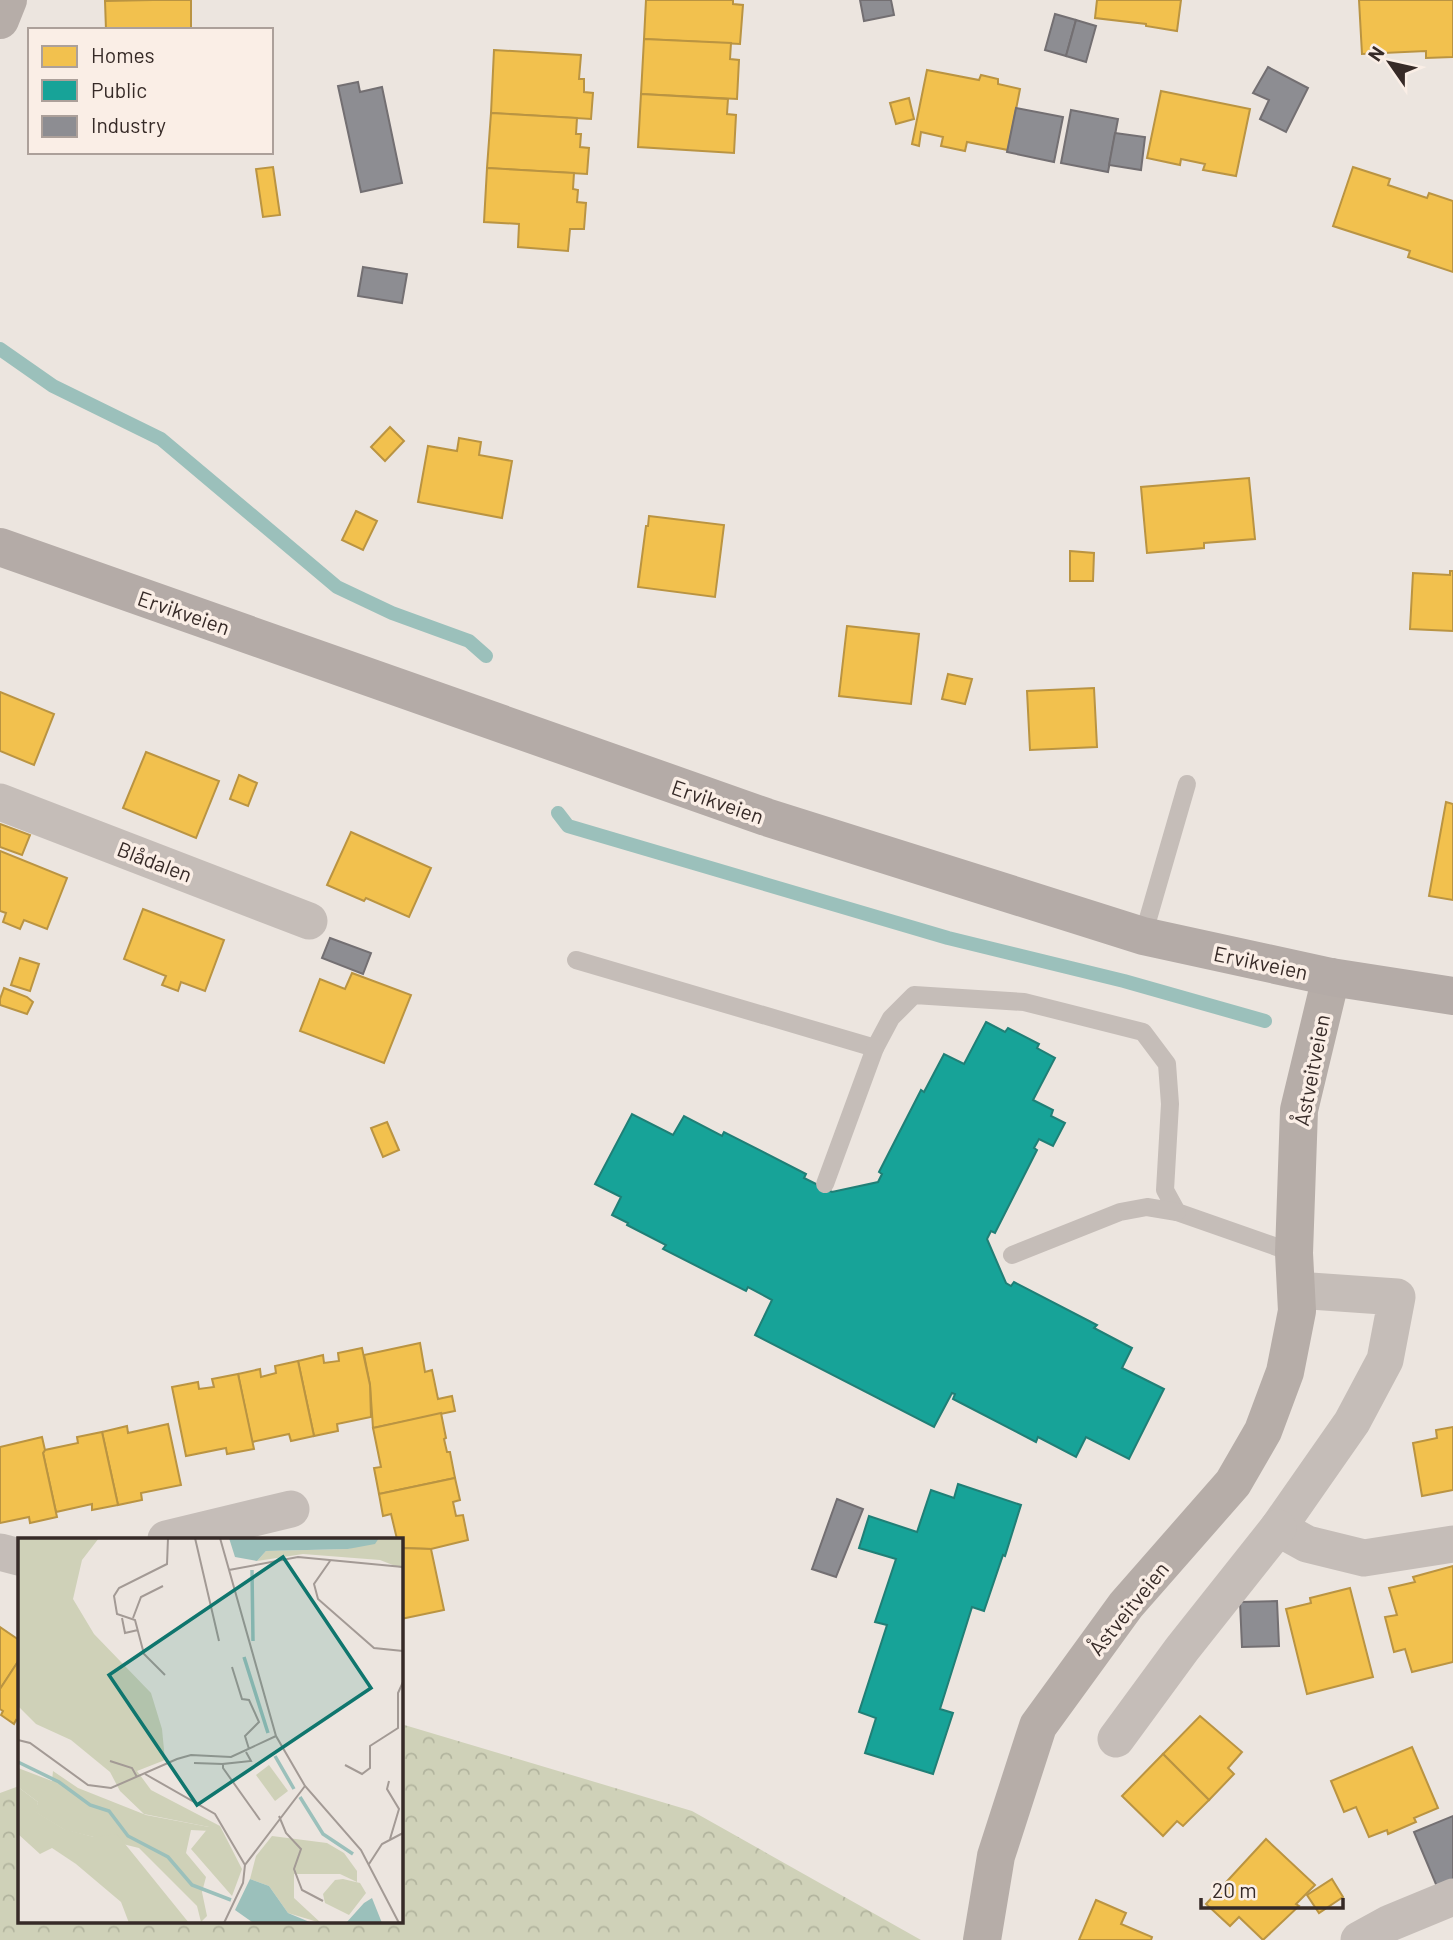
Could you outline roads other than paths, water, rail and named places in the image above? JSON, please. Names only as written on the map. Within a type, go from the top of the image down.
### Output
[{"type":"main road","name":"Ervikveien","points":[[0,547],[766,817],[1143,936],[1331,978],[1453,996]]},
{"type":"street","points":[[0,20],[8,0]]},
{"type":"street","name":"Blådalen","points":[[0,802],[309,921]]},
{"type":"street","name":"Åstveitveien","points":[[982,1940],[996,1856],[1038,1726],[1126,1605],[1233,1483],[1263,1431],[1284,1372],[1297,1311],[1295,1272],[1299,1110],[1331,978]]},
{"type":"street","points":[[1116,1739],[1182,1649],[1278,1528],[1352,1422],[1385,1360],[1396,1297],[1295,1272]]},
{"type":"street","points":[[170,1538],[291,1509]]},
{"type":"street","points":[[1278,1528],[1307,1544],[1364,1558],[1453,1544]]},
{"type":"street","points":[[0,1552],[18,1557]]},
{"type":"street","points":[[1359,1940],[1390,1923],[1453,1897]]},
{"type":"lane","points":[[1143,936],[1187,784]]},
{"type":"lane","points":[[576,960],[875,1048]]},
{"type":"lane","points":[[825,1184],[875,1048],[891,1018],[914,995],[1024,1002],[1143,1032],[1167,1064],[1170,1104],[1166,1190],[1177,1212]]},
{"type":"lane","points":[[1012,1255],[1119,1212],[1147,1207],[1177,1212],[1295,1272]]},
{"type":"waterway","points":[[0,349],[53,386],[161,439],[337,587],[392,613],[469,641],[486,656]]},
{"type":"waterway","points":[[558,813],[568,826],[948,938],[1124,981],[1265,1021]]}]
